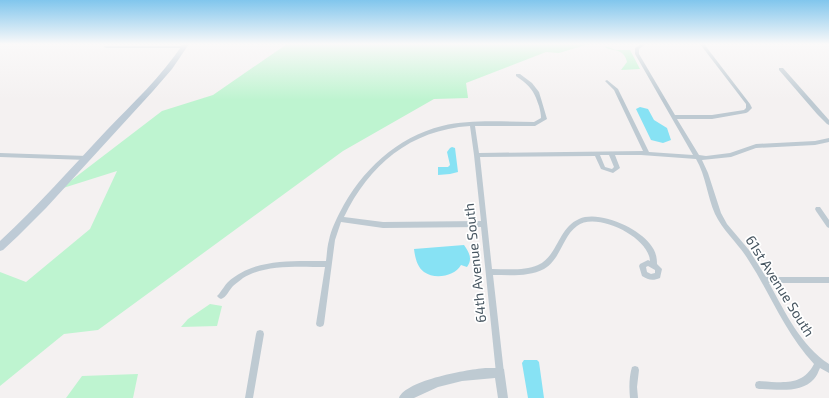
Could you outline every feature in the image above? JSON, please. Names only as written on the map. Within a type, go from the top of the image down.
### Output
[{"type":"main road","points":[[0,247],[36,213],[162,76],[172,63]]},
{"type":"street","name":"61st Avenue South","points":[[643,63],[707,176],[713,202],[720,217],[749,254],[797,338],[819,362],[829,369]]},
{"type":"street","points":[[673,117],[712,117],[746,111],[749,108],[748,104],[716,63]]},
{"type":"street","points":[[780,69],[829,123]]},
{"type":"street","points":[[320,324],[327,264],[332,240],[339,219],[349,198],[388,155],[407,142],[434,130],[472,125],[535,124],[544,120],[535,88],[518,75]]},
{"type":"street","points":[[607,81],[616,89],[647,153]]},
{"type":"street","name":"64th Avenue South","points":[[472,125],[478,155],[503,398]]},
{"type":"street","points":[[478,155],[647,153],[706,158],[731,155],[756,146],[815,143],[829,140]]},
{"type":"street","points":[[597,154],[603,168],[612,171],[617,168],[611,153]]},
{"type":"street","points":[[0,155],[87,158]]},
{"type":"street","points":[[818,209],[829,225]]},
{"type":"street","points":[[490,272],[529,270],[544,266],[554,255],[572,226],[581,220],[590,218],[608,222],[641,238],[652,250],[655,259],[654,265]]},
{"type":"street","points":[[339,219],[383,225],[484,224]]},
{"type":"street","points":[[221,296],[233,281],[261,266],[327,264]]},
{"type":"street","points":[[764,280],[829,280]]},
{"type":"street","points":[[249,398],[260,334]]},
{"type":"street","points":[[759,385],[790,385],[803,382],[810,377],[819,362]]},
{"type":"street","points":[[634,398],[633,387],[635,370]]},
{"type":"street","points":[[404,398],[425,386],[461,375],[500,372]]},
{"type":"green space","points":[[260,63],[519,63],[466,83],[468,98],[434,99],[343,151],[98,330],[64,334],[0,386],[0,272],[26,282],[90,229],[117,171],[60,189],[162,111],[213,95]]},
{"type":"green space","points":[[627,63],[637,63],[640,69],[621,70]]},
{"type":"green space","points":[[210,304],[222,306],[217,326],[181,327],[188,319]]},
{"type":"green space","points":[[138,374],[133,398],[66,398],[82,376]]},
{"type":"water","points":[[640,107],[648,109],[654,120],[667,128],[671,140],[663,143],[651,140],[636,109]]},
{"type":"water","points":[[452,147],[455,148],[458,172],[438,175],[438,167],[448,167],[450,165],[447,152]]},
{"type":"water","points":[[464,245],[469,253],[469,264],[467,267],[461,265],[454,272],[444,276],[434,276],[424,272],[417,262],[414,249]]},
{"type":"water","points":[[524,360],[537,360],[539,362],[544,398],[528,398],[522,363]]}]
